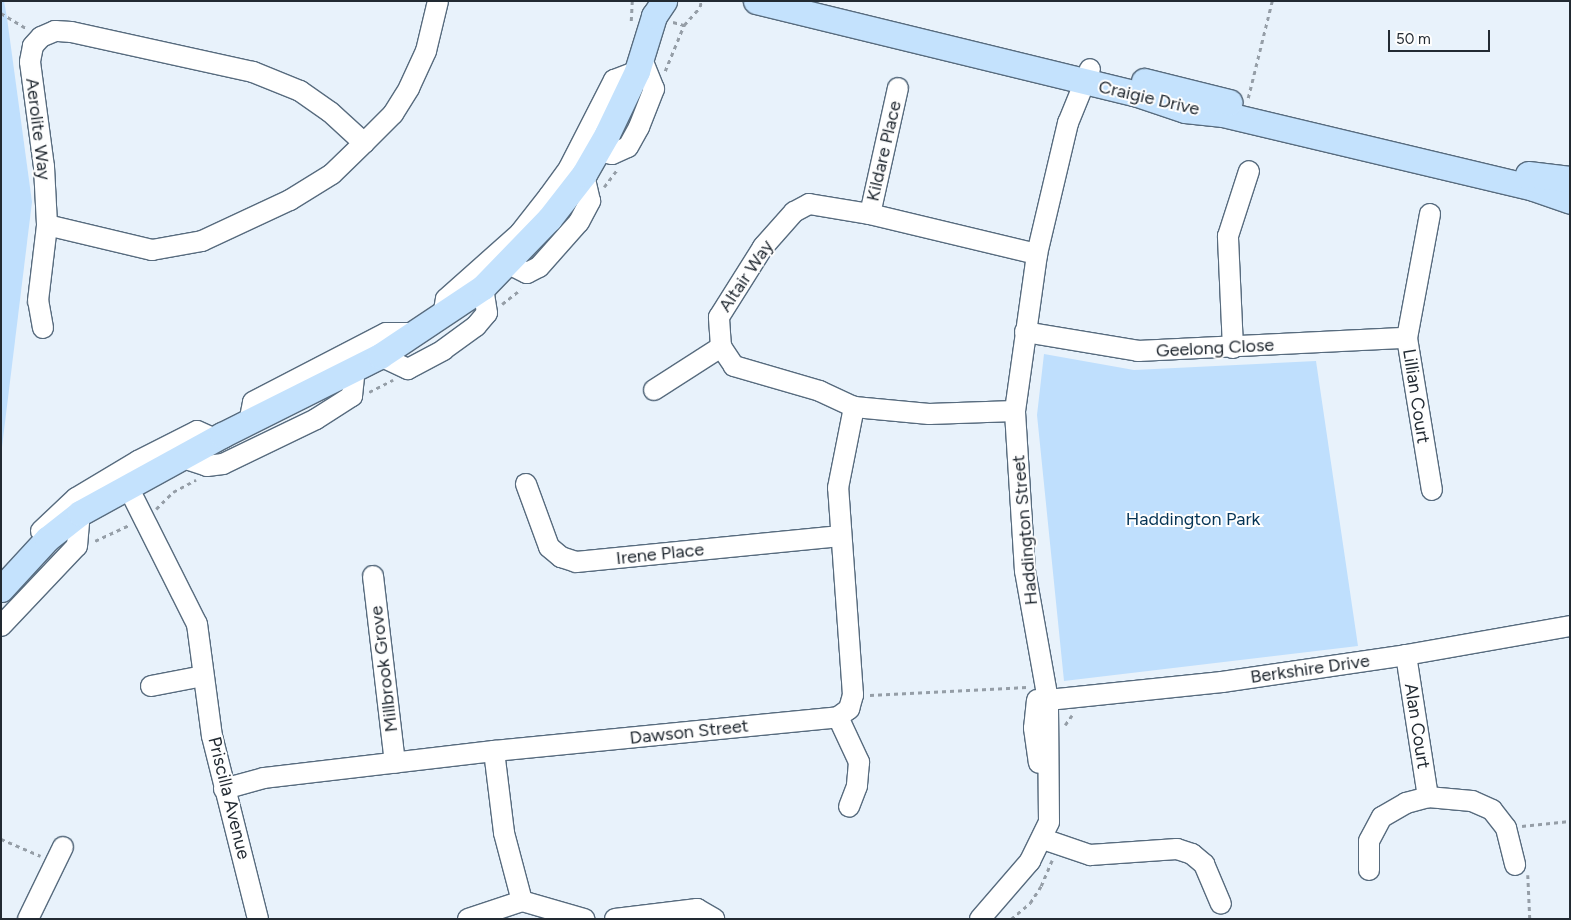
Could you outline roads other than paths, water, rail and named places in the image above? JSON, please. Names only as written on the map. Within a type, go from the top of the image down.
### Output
[{"type":"main road","name":"Craigie Drive","points":[[756,1],[1534,176],[1570,179]]},
{"type":"main road","name":"Craigie Drive","points":[[811,1],[902,24],[975,37],[1185,110],[1223,114],[1533,188],[1570,201]]},
{"type":"main road","points":[[1,589],[32,556],[80,513],[183,458],[214,439],[380,356],[443,316],[483,287],[509,264],[584,174],[639,63],[650,7]]},
{"type":"street","points":[[47,225],[152,250],[202,241],[298,195],[332,174],[393,114],[409,88],[426,51],[438,1]]},
{"type":"street","name":"Aerolite Way","points":[[43,328],[38,301],[47,225],[41,139],[30,62],[33,46],[41,37],[55,31],[72,32],[254,72],[300,91],[330,112],[364,143]]},
{"type":"street","points":[[443,316],[446,298],[520,233],[554,189],[582,145],[614,80],[639,63],[654,89],[628,146],[612,154],[596,151]]},
{"type":"street","name":"Haddington Street","points":[[980,919],[1018,879],[1045,846],[1049,822],[1048,700],[1025,571],[1015,411],[1037,254],[1079,73]]},
{"type":"street","name":"Kildare Place","points":[[870,214],[898,88]]},
{"type":"street","points":[[1233,348],[1228,236],[1249,172]]},
{"type":"street","points":[[509,264],[527,273],[539,267],[579,222],[590,201],[584,174]]},
{"type":"street","name":"Altair Way","points":[[721,347],[719,317],[763,247],[794,212],[810,204],[870,214],[1037,254]]},
{"type":"street","name":"Lillian Court","points":[[1430,214],[1407,338],[1432,490]]},
{"type":"street","points":[[380,356],[408,369],[476,326],[487,313],[483,287]]},
{"type":"street","name":"Geelong Close","points":[[1025,332],[1138,351],[1233,348],[1407,338]]},
{"type":"street","points":[[249,423],[254,402],[386,333],[416,333]]},
{"type":"street","points":[[654,390],[721,347],[734,366],[820,391],[854,407],[929,414],[1015,411]]},
{"type":"street","points":[[183,458],[207,466],[223,464],[316,419],[352,396],[355,368]]},
{"type":"street","points":[[849,807],[857,786],[860,762],[838,718],[848,709],[853,695],[838,488],[854,407]]},
{"type":"street","points":[[32,556],[33,538],[76,498],[104,479],[197,431],[214,439]]},
{"type":"street","name":"Irene Place","points":[[526,484],[550,547],[562,556],[576,562],[841,536]]},
{"type":"street","name":"Priscilla Avenue","points":[[128,488],[198,624],[202,676],[224,789],[258,919]]},
{"type":"street","points":[[1,626],[77,546],[80,513]]},
{"type":"street","points":[[1025,571],[1022,578],[1026,643],[1038,705],[1035,743],[1043,806],[1045,846],[1090,855],[1177,849],[1192,854],[1204,864],[1221,904]]},
{"type":"street","name":"Millbrook Grove","points":[[373,576],[395,763]]},
{"type":"street","name":"Berkshire Drive","points":[[1048,700],[1222,682],[1406,655],[1570,626]]},
{"type":"street","name":"Alan Court","points":[[1406,655],[1428,797]]},
{"type":"street","points":[[151,686],[202,676]]},
{"type":"street","name":"Dawson Street","points":[[224,789],[264,778],[494,751],[838,718]]},
{"type":"street","points":[[494,751],[504,833],[522,901]]},
{"type":"street","points":[[1369,870],[1369,841],[1382,817],[1406,803],[1428,797],[1472,801],[1492,810],[1506,828],[1515,865]]},
{"type":"street","points":[[28,919],[60,854]]},
{"type":"street","points":[[468,919],[522,901],[584,919]]},
{"type":"street","points":[[614,919],[697,909],[714,919]]},
{"type":"park label","name":"Haddington Park","points":[[1193,519]]}]
